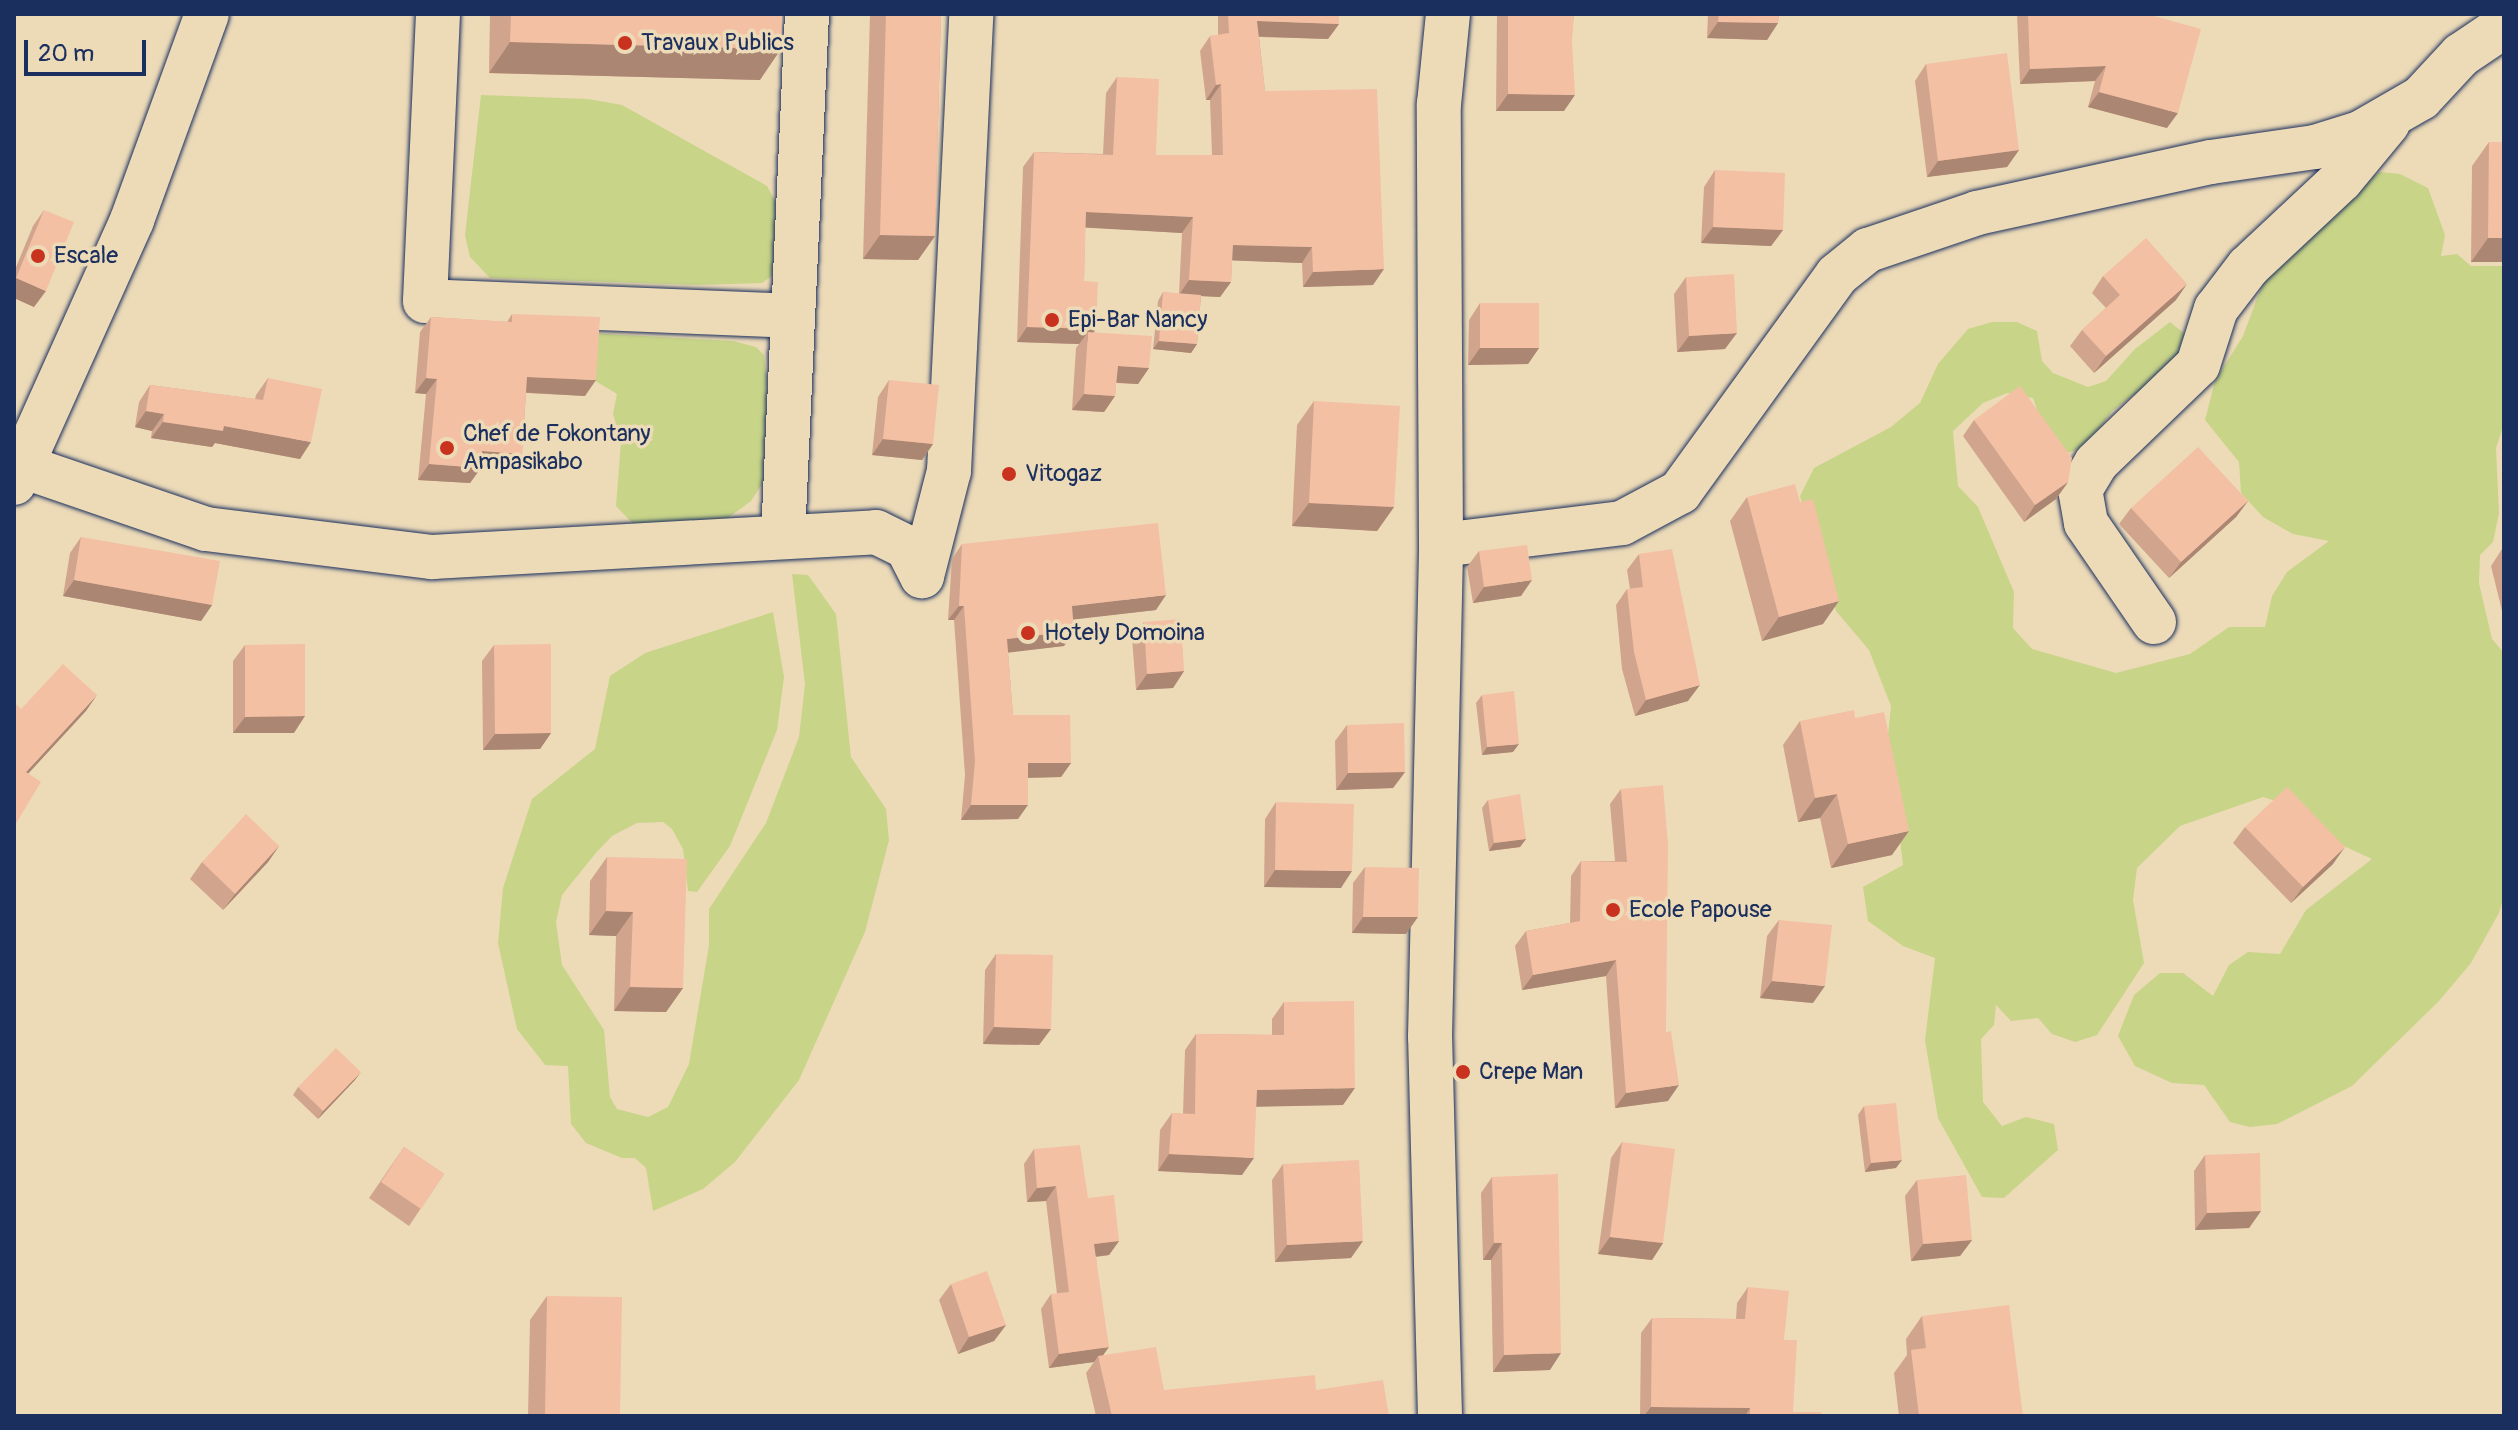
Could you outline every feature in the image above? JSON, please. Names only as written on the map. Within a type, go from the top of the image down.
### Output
[{"type":"street","points":[[207,14],[132,220],[18,474],[206,529],[432,557],[876,532],[907,547],[922,576],[949,471],[971,14]]},
{"type":"street","points":[[438,14],[425,301],[793,316]]},
{"type":"street","points":[[783,536],[807,14]]},
{"type":"street","points":[[1440,1416],[1430,1037],[1441,545],[1439,104],[1448,14]]},
{"type":"street","points":[[1441,545],[1622,523],[1667,501],[1680,492],[1752,397],[1837,275],[1868,250],[1990,210],[2211,162],[2315,147],[2392,118],[2421,98],[2461,55],[2504,26]]},
{"type":"street","points":[[2154,622],[2086,523],[2080,490],[2096,463],[2198,365],[2216,309],[2248,267],[2341,180],[2392,118]]},
{"type":"green space","points":[[481,95],[588,99],[622,105],[767,186],[779,208],[772,276],[762,283],[697,285],[490,278],[470,257],[465,235]]},
{"type":"green space","points":[[2380,172],[2400,174],[2428,188],[2445,235],[2441,256],[2457,254],[2471,266],[2504,266],[2504,423],[2496,448],[2499,513],[2493,542],[2480,555],[2479,583],[2492,639],[2504,653],[2504,896],[2499,913],[2471,963],[2439,1001],[2352,1086],[2277,1124],[2250,1127],[2230,1122],[2204,1085],[2172,1083],[2135,1066],[2118,1036],[2134,995],[2160,973],[2183,973],[2213,996],[2229,965],[2248,952],[2280,954],[2306,910],[2372,859],[2322,836],[2298,808],[2263,797],[2180,826],[2137,868],[2133,900],[2144,963],[2097,1035],[2075,1042],[2052,1034],[2038,1018],[2011,1021],[1996,1005],[1994,1025],[1981,1039],[1983,1102],[2002,1126],[2026,1117],[2054,1124],[2058,1150],[2004,1198],[1982,1197],[1938,1118],[1925,1040],[1935,958],[1903,946],[1868,921],[1863,887],[1903,865],[1888,735],[1891,706],[1869,650],[1836,611],[1800,496],[1814,468],[1891,427],[1920,403],[1938,364],[1968,329],[1992,322],[2017,322],[2037,331],[2042,361],[2053,373],[2088,387],[2106,381],[2135,349],[2170,322],[2185,334],[2184,358],[2112,411],[2086,447],[2067,453],[2048,441],[2033,398],[2007,393],[1983,403],[1953,431],[1958,486],[1978,507],[2014,592],[2013,628],[2032,649],[2116,673],[2190,654],[2229,627],[2265,627],[2272,596],[2287,572],[2329,541],[2293,534],[2263,517],[2241,493],[2239,462],[2205,420],[2215,381],[2243,336],[2264,280],[2360,185]]},
{"type":"green space","points":[[589,333],[733,341],[756,347],[764,355],[767,382],[764,481],[751,501],[728,518],[693,525],[635,526],[616,506],[621,442],[613,414],[617,394],[587,376]]},
{"type":"green space","points":[[792,574],[808,575],[836,614],[851,757],[886,809],[889,840],[865,932],[799,1080],[735,1162],[703,1189],[653,1211],[646,1168],[635,1158],[622,1158],[586,1143],[571,1124],[568,1066],[545,1065],[517,1029],[498,943],[503,888],[532,799],[595,749],[610,676],[645,653],[773,612],[784,677],[777,730],[730,846],[697,892],[688,891],[683,849],[672,829],[663,822],[637,823],[612,836],[595,854],[562,895],[556,922],[562,965],[604,1030],[610,1097],[617,1109],[648,1117],[668,1107],[689,1064],[709,945],[709,909],[766,823],[799,737],[805,684]]},
{"type":"building","points":[[511,14],[782,14],[781,49],[510,42]]},
{"type":"building","points":[[886,14],[941,14],[935,236],[880,235]]},
{"type":"building","points":[[1228,14],[1339,14],[1339,24],[1257,21],[1265,91],[1377,89],[1384,269],[1313,272],[1312,247],[1233,245],[1231,282],[1189,280],[1193,217],[1086,212],[1084,281],[1098,282],[1096,329],[1027,327],[1034,152],[1113,155],[1117,77],[1159,79],[1156,155],[1223,155],[1221,84],[1216,85],[1210,36],[1229,33]]},
{"type":"building","points":[[1508,14],[1574,14],[1575,95],[1508,94]]},
{"type":"building","points":[[1719,14],[1779,14],[1778,23],[1718,22]]},
{"type":"building","points":[[2028,14],[2147,14],[2201,29],[2178,113],[2099,92],[2106,66],[2030,69]]},
{"type":"building","points":[[2007,53],[2019,150],[1938,161],[1926,64]]},
{"type":"building","points":[[2489,142],[2504,142],[2504,238],[2488,238]]},
{"type":"building","points":[[1715,170],[1785,173],[1783,230],[1713,227]]},
{"type":"building","name":"Escale","points":[[44,210],[74,222],[46,291],[16,278]]},
{"type":"building","points":[[2146,238],[2187,284],[2106,356],[2082,330],[2120,295],[2103,276]]},
{"type":"building","points":[[1734,274],[1737,333],[1689,336],[1686,277]]},
{"type":"building","points":[[1163,292],[1201,295],[1197,344],[1159,341]]},
{"type":"building","points":[[1480,303],[1539,303],[1539,348],[1480,348]]},
{"type":"building","points":[[512,314],[600,317],[596,380],[527,377],[522,454],[482,451],[481,468],[429,464],[437,379],[426,378],[431,317],[512,322]]},
{"type":"building","points":[[1088,332],[1152,336],[1149,368],[1118,366],[1115,396],[1084,394]]},
{"type":"building","points":[[268,378],[322,389],[311,442],[224,426],[223,431],[163,422],[164,414],[146,411],[150,385],[263,400]]},
{"type":"building","points":[[889,380],[939,385],[933,444],[883,439]]},
{"type":"building","points":[[2020,386],[2072,458],[2068,482],[2035,505],[1974,420]]},
{"type":"building","points":[[1314,401],[1400,406],[1394,507],[1309,503]]},
{"type":"building","points":[[2198,447],[2248,501],[2181,562],[2131,508]]},
{"type":"building","points":[[1795,484],[1800,502],[1813,499],[1839,601],[1779,617],[1747,497]]},
{"type":"building","points":[[1158,523],[1166,595],[1072,606],[1074,631],[1007,639],[1013,715],[1070,715],[1071,763],[1028,763],[1028,805],[971,805],[975,761],[964,606],[959,606],[962,544]]},
{"type":"building","points":[[81,537],[220,561],[212,605],[74,580]]},
{"type":"building","points":[[1527,545],[1532,580],[1484,587],[1479,551]]},
{"type":"building","points":[[1672,549],[1700,685],[1646,700],[1634,652],[1627,589],[1643,587],[1639,554]]},
{"type":"building","points":[[1181,619],[1184,671],[1147,674],[1144,622]]},
{"type":"building","points":[[305,644],[305,716],[245,717],[245,645]]},
{"type":"building","points":[[551,644],[551,733],[495,734],[494,645]]},
{"type":"building","points":[[63,664],[97,695],[26,772],[41,782],[14,827],[14,702],[21,709]]},
{"type":"building","points":[[1514,691],[1519,744],[1487,747],[1482,695]]},
{"type":"building","points":[[1854,710],[1855,718],[1884,712],[1909,831],[1848,844],[1837,794],[1815,798],[1800,721]]},
{"type":"building","points":[[1404,723],[1405,772],[1348,773],[1347,725]]},
{"type":"building","points":[[1663,785],[1668,844],[1666,1032],[1671,1031],[1679,1085],[1626,1093],[1616,960],[1533,975],[1526,931],[1580,921],[1581,861],[1627,862],[1621,789]]},
{"type":"building","points":[[2287,787],[2345,847],[2303,887],[2245,827]]},
{"type":"building","points":[[1520,794],[1526,839],[1494,843],[1488,800]]},
{"type":"building","points":[[1276,802],[1354,804],[1352,871],[1275,870]]},
{"type":"building","points":[[246,814],[279,846],[235,894],[202,862]]},
{"type":"building","points":[[607,857],[687,859],[683,988],[630,987],[633,912],[606,911]]},
{"type":"building","points":[[1365,867],[1419,868],[1418,917],[1363,917]]},
{"type":"building","points":[[1779,920],[1832,925],[1825,986],[1772,981]]},
{"type":"building","points":[[996,954],[1053,955],[1051,1029],[994,1027]]},
{"type":"building","points":[[1354,1001],[1355,1088],[1257,1090],[1254,1158],[1169,1154],[1172,1113],[1195,1114],[1196,1034],[1284,1035],[1284,1002]]},
{"type":"building","points":[[336,1048],[361,1072],[323,1111],[298,1087]]},
{"type":"building","points":[[1896,1103],[1902,1160],[1871,1163],[1864,1106]]},
{"type":"building","points":[[1622,1142],[1675,1149],[1663,1243],[1610,1237]]},
{"type":"building","points":[[1080,1145],[1088,1198],[1114,1195],[1119,1241],[1094,1244],[1109,1347],[1059,1354],[1051,1294],[1069,1292],[1056,1186],[1037,1188],[1034,1149]]},
{"type":"building","points":[[404,1147],[444,1174],[421,1209],[381,1182]]},
{"type":"building","points":[[2260,1153],[2261,1211],[2207,1213],[2205,1155]]},
{"type":"building","points":[[1359,1160],[1363,1241],[1287,1245],[1283,1164]]},
{"type":"building","points":[[1558,1174],[1561,1353],[1504,1355],[1502,1243],[1494,1243],[1492,1177]]},
{"type":"building","points":[[1966,1175],[1972,1240],[1923,1244],[1917,1180]]},
{"type":"building","points":[[987,1271],[1006,1325],[969,1337],[951,1284]]},
{"type":"building","points":[[1748,1287],[1789,1291],[1784,1340],[1797,1340],[1793,1412],[1821,1412],[1821,1416],[1750,1416],[1750,1408],[1651,1407],[1652,1318],[1745,1319]]},
{"type":"building","points":[[547,1296],[622,1297],[620,1416],[545,1416]]},
{"type":"building","points":[[2009,1305],[2023,1416],[1919,1416],[1911,1350],[1926,1348],[1922,1316]]},
{"type":"building","points":[[1156,1347],[1164,1390],[1315,1375],[1316,1390],[1383,1380],[1389,1416],[1112,1416],[1098,1356]]},
{"type":"place","name":"Travaux Publics","points":[[625,43]]},
{"type":"place","name":"Escale","points":[[38,256]]},
{"type":"place","name":"Epi-Bar Nancy","points":[[1052,320]]},
{"type":"place","name":"Chef de Fokontany Ampasikabo","points":[[447,448]]},
{"type":"place","name":"Vitogaz","points":[[1009,474]]},
{"type":"place","name":"Hotely Domoina","points":[[1028,633]]},
{"type":"place","name":"Ecole Papouse","points":[[1613,910]]},
{"type":"place","name":"Crepe Man","points":[[1463,1072]]}]
